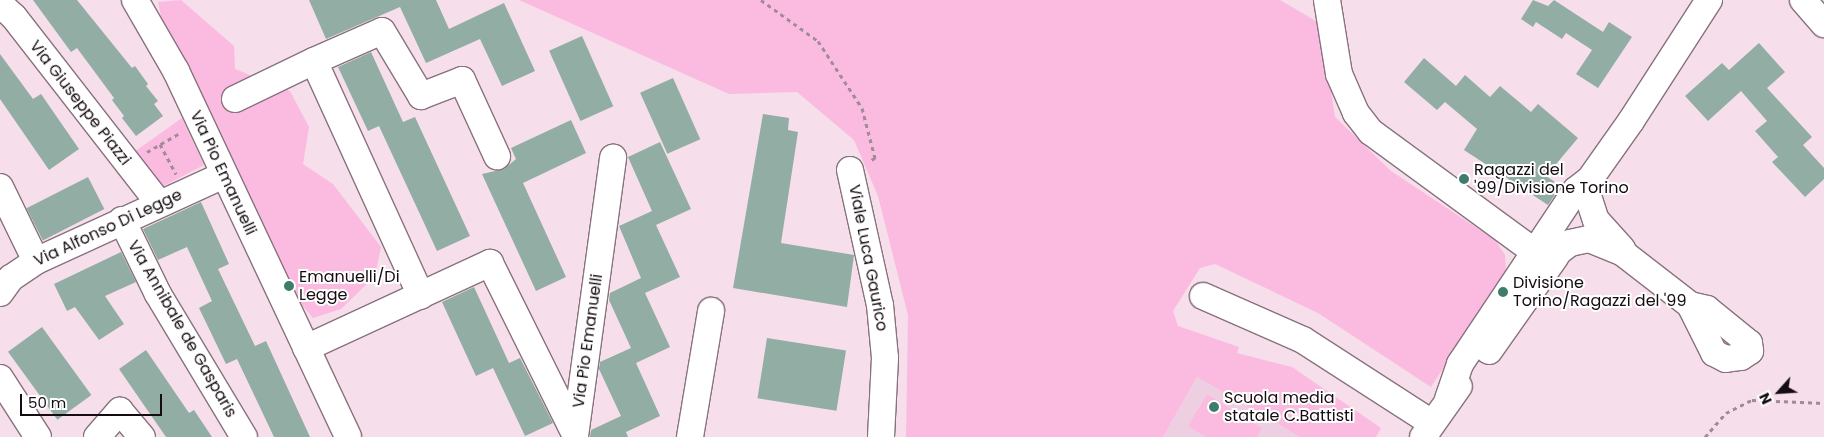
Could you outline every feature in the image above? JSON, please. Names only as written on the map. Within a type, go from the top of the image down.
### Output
[{"type":"street","name":"Via Pio Emanuelli","points":[[135,0],[167,53],[348,437]]},
{"type":"street","points":[[1328,0],[1339,74],[1356,113],[1386,146],[1546,253]]},
{"type":"street","points":[[1203,296],[1303,340],[1428,430],[1448,399],[1494,345],[1500,329],[1546,253],[1576,190],[1589,187],[1710,0]]},
{"type":"street","points":[[1803,0],[1824,24]]},
{"type":"street","name":"Via Giuseppe Piazzi","points":[[0,4],[159,203]]},
{"type":"street","points":[[235,99],[382,31],[422,96],[462,80],[496,156]]},
{"type":"street","points":[[314,61],[421,296]]},
{"type":"street","name":"Via Pio Emanuelli","points":[[575,436],[613,158]]},
{"type":"street","name":"Viale Luca Gaurico","points":[[850,170],[880,305],[885,358],[881,437]]},
{"type":"street","name":"Via Alfonso Di Legge","points":[[0,293],[19,272],[36,261],[185,191],[224,175]]},
{"type":"street","points":[[0,187],[36,261]]},
{"type":"street","points":[[1589,187],[1596,220],[1624,253],[1690,305]]},
{"type":"street","name":"Via Annibale de Gasparis","points":[[122,220],[158,294],[244,437]]},
{"type":"street","points":[[1448,399],[1460,364],[1546,253],[1570,243],[1589,239],[1624,253]]},
{"type":"street","name":"Via Pio Emanuelli","points":[[306,348],[490,263],[575,436]]},
{"type":"street","points":[[690,437],[711,311]]},
{"type":"street","points":[[0,378],[38,437]]},
{"type":"street","points":[[97,437],[120,411],[142,437]]},
{"type":"path","points":[[761,0],[818,41],[862,108],[875,158],[850,170]]},
{"type":"path","points":[[127,164],[197,119]]},
{"type":"path","points":[[160,144],[185,191]]},
{"type":"path","points":[[1705,437],[1726,413],[1752,400],[1824,403]]},
{"type":"shaded area","points":[[181,0],[234,46],[235,69],[290,91],[309,127],[303,164],[333,184],[381,247],[375,276],[341,309],[313,318],[296,298],[164,30],[158,2]]},
{"type":"shaded area","points":[[519,0],[1280,0],[1321,24],[1335,117],[1391,171],[1495,240],[1505,255],[1506,272],[1431,387],[1318,313],[1215,264],[1200,268],[1173,311],[1178,326],[1239,347],[1237,353],[1292,367],[1381,428],[1376,437],[1300,437],[1197,377],[1163,437],[906,437],[908,315],[878,196],[854,140],[797,92],[729,94]]},
{"type":"shaded area","points":[[182,118],[204,165],[160,188],[134,152]]},
{"type":"shaded area","name":"Scuola media statale C.Battisti","points":[[1197,377],[1300,437],[1163,437]]},
{"type":"shaded area","points":[[1207,394],[1262,428],[1257,437],[1206,437],[1188,426]]},
{"type":"building","points":[[33,0],[77,0],[132,68],[135,66],[148,84],[146,86],[158,101],[154,104],[163,116],[136,136],[122,118],[124,116],[112,100],[114,98],[77,48],[71,52]]},
{"type":"building","points":[[309,0],[436,0],[449,29],[504,3],[535,71],[502,86],[480,39],[426,63],[400,7],[326,39]]},
{"type":"building","points":[[1533,0],[1548,6],[1554,0],[1603,32],[1609,22],[1632,37],[1598,88],[1576,74],[1592,50],[1566,33],[1562,39],[1536,22],[1533,27],[1521,19]]},
{"type":"building","points":[[582,36],[613,106],[580,121],[549,51]]},
{"type":"building","points":[[1759,43],[1785,72],[1767,88],[1812,137],[1803,145],[1824,168],[1824,179],[1805,197],[1772,162],[1778,157],[1755,131],[1767,121],[1741,91],[1708,121],[1685,96],[1722,63],[1729,70]]},
{"type":"building","points":[[371,52],[403,122],[415,117],[470,236],[437,251],[379,126],[368,131],[338,67]]},
{"type":"building","points":[[0,54],[33,99],[41,94],[79,149],[49,170],[0,99]]},
{"type":"building","points":[[1424,58],[1456,86],[1465,75],[1490,97],[1500,86],[1531,112],[1538,104],[1578,138],[1546,176],[1561,186],[1548,205],[1464,150],[1477,129],[1445,102],[1437,110],[1404,82]]},
{"type":"building","points":[[673,78],[700,139],[667,154],[640,93]]},
{"type":"building","points":[[763,114],[789,118],[788,130],[798,132],[781,243],[854,255],[847,307],[733,288]]},
{"type":"building","points":[[571,120],[586,153],[523,183],[566,277],[536,291],[482,174],[504,169],[516,159],[511,148]]},
{"type":"building","points":[[660,142],[691,209],[656,225],[680,277],[645,293],[670,347],[636,363],[660,416],[626,432],[628,437],[590,437],[591,430],[621,416],[599,369],[600,362],[631,348],[609,300],[610,293],[641,278],[619,226],[652,211],[628,157]]},
{"type":"building","points":[[88,177],[104,209],[43,240],[27,208]]},
{"type":"building","points":[[201,202],[229,264],[218,269],[255,346],[266,341],[310,437],[274,437],[237,359],[226,364],[199,308],[212,301],[187,247],[158,260],[143,229]]},
{"type":"building","points":[[121,252],[136,282],[105,296],[124,324],[99,340],[75,307],[67,311],[54,284]]},
{"type":"building","points":[[474,287],[509,363],[520,358],[553,423],[525,436],[493,368],[476,376],[442,302]]},
{"type":"building","points":[[42,327],[91,395],[57,420],[8,352]]},
{"type":"building","points":[[767,338],[846,351],[836,411],[757,398]]},
{"type":"building","points":[[146,350],[189,413],[194,410],[212,437],[166,437],[119,369]]},
{"type":"place","name":"Ragazzi del '99/Divisione Torino","points":[[1464,179]]},
{"type":"place","name":"Emanuelli/Di Legge","points":[[289,286]]},
{"type":"place","name":"Divisione Torino/Ragazzi del '99","points":[[1503,292]]},
{"type":"place","name":"Scuola media statale C.Battisti","points":[[1214,407]]}]
